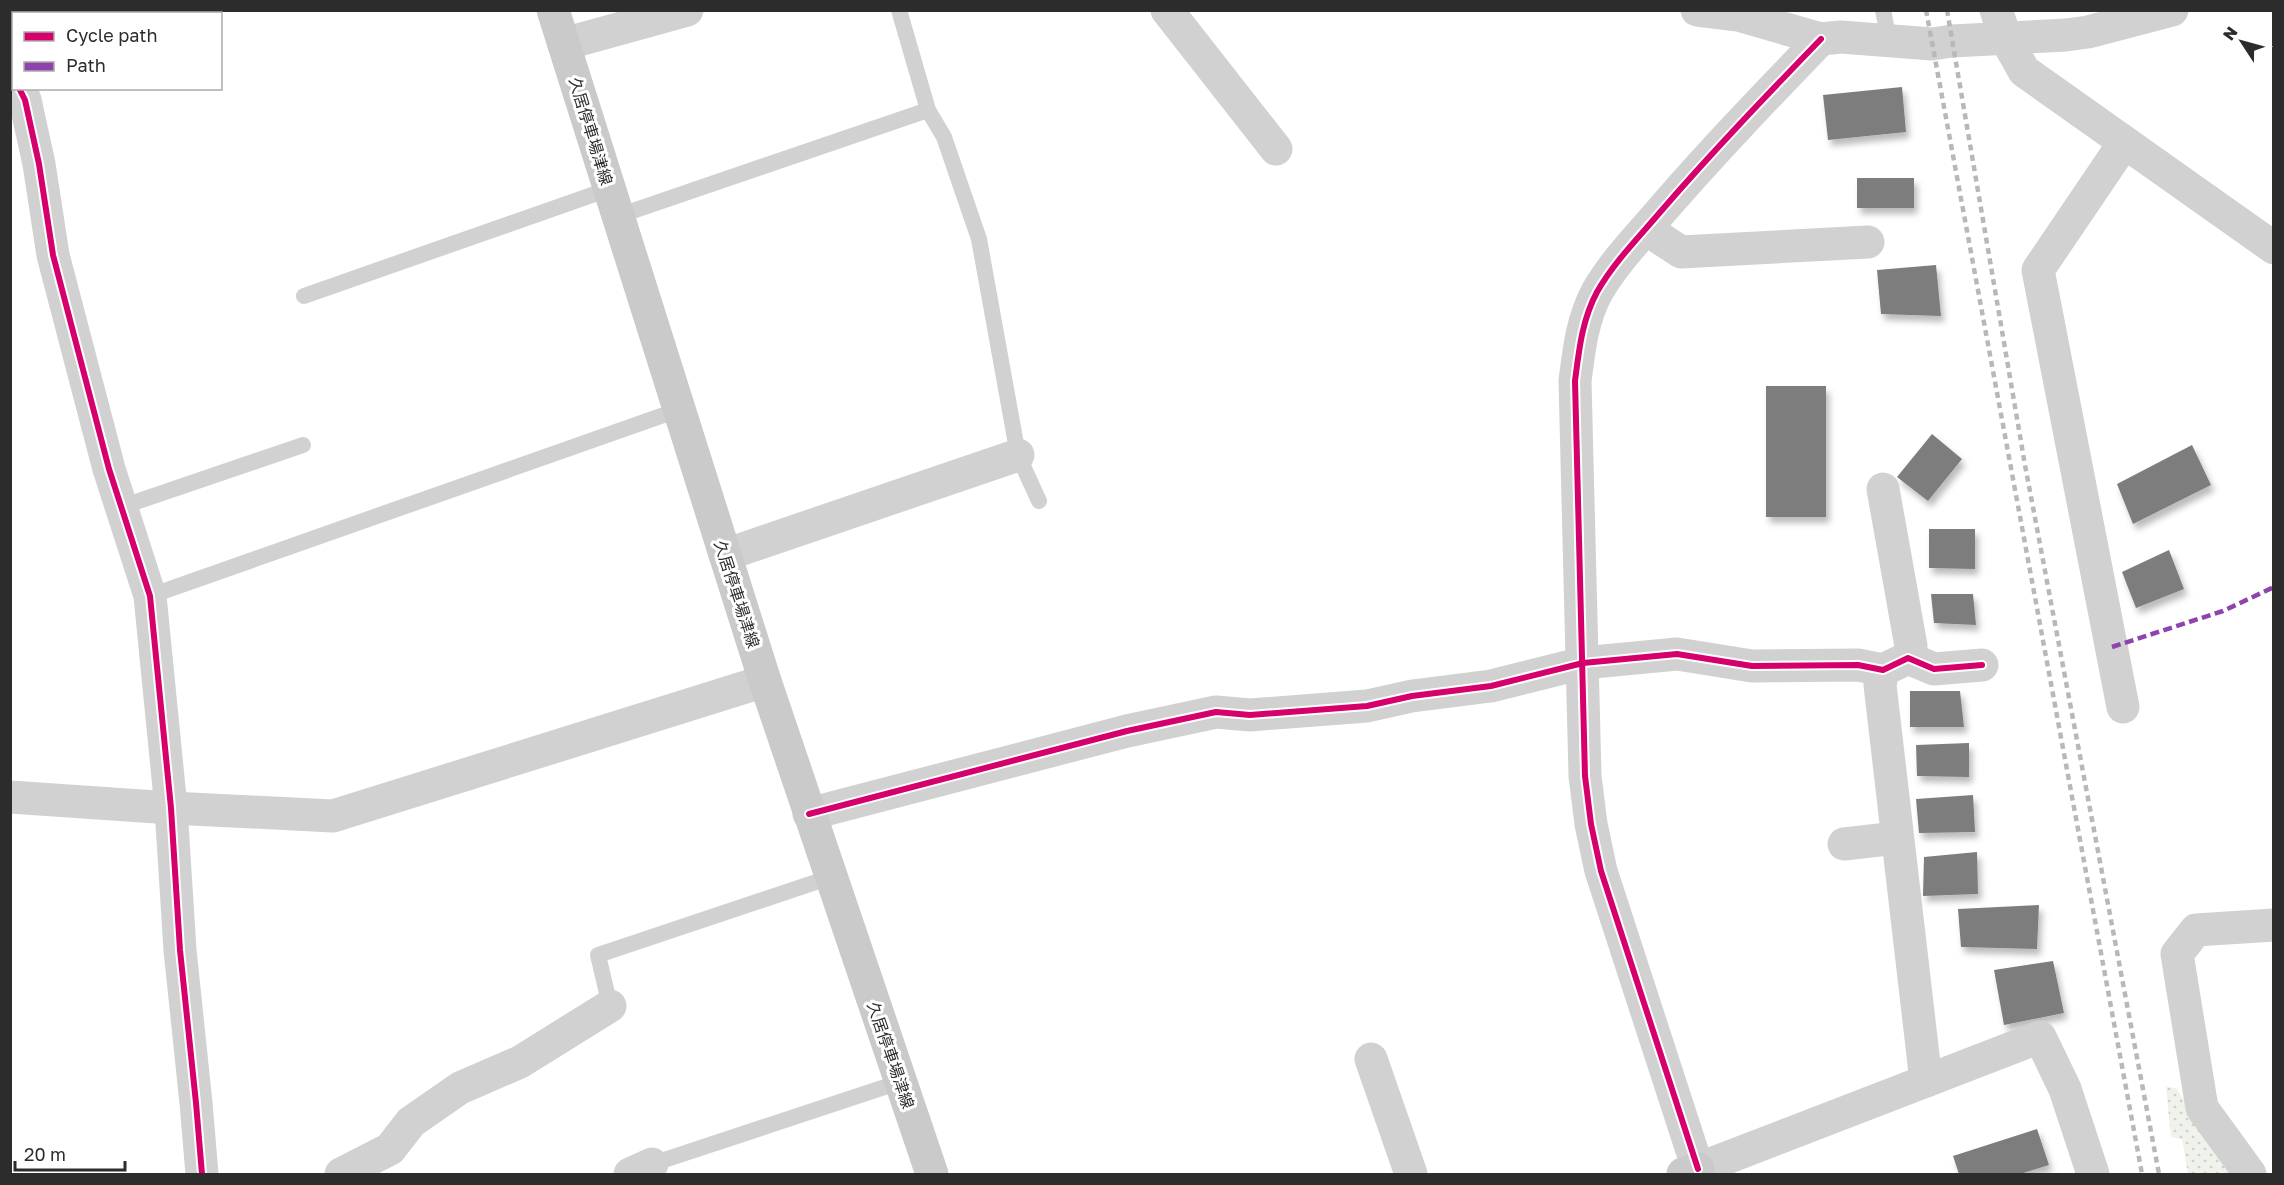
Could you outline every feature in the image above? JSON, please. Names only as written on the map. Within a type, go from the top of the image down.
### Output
[{"type":"main road","name":"久居停車場津線","points":[[553,10],[808,814],[932,1174]]},
{"type":"street","points":[[564,44],[687,10]]},
{"type":"street","points":[[1167,10],[1276,149]]},
{"type":"street","points":[[1697,10],[1738,15],[1821,39],[1841,38],[1886,26],[1932,44],[1952,41],[2001,25],[2086,21],[2170,11]]},
{"type":"street","points":[[2001,25],[2024,71],[2274,248]]},
{"type":"street","points":[[1821,39],[1712,152],[1611,270],[1596,294],[1586,319],[1579,348],[1575,381],[1586,776],[1591,824],[1601,871],[1690,1172],[2040,1037],[2065,1089],[2093,1174],[2091,1174]]},
{"type":"street","points":[[20,90],[25,100],[39,164],[53,255],[109,469],[150,596],[171,808],[180,950],[202,1174]]},
{"type":"street","points":[[2123,708],[2038,270],[2124,143]]},
{"type":"street","points":[[1646,229],[1681,252],[1868,242]]},
{"type":"street","points":[[725,555],[1018,455]]},
{"type":"street","points":[[1883,489],[1911,646],[1880,685],[1926,1081]]},
{"type":"street","points":[[808,814],[1127,731],[1216,712],[1250,715],[1367,706],[1412,696],[1491,686],[1583,663],[1677,654],[1752,666],[1896,664],[1934,669],[1982,665]]},
{"type":"street","points":[[10,796],[171,808],[333,816],[765,681]]},
{"type":"street","points":[[1844,844],[1898,838]]},
{"type":"street","points":[[2250,1174],[2202,1108],[2177,954],[2196,930],[2274,925]]},
{"type":"street","points":[[341,1174],[390,1149],[411,1122],[460,1088],[520,1062],[610,1006]]},
{"type":"street","points":[[1371,1059],[1411,1174]]},
{"type":"lane","points":[[898,10],[928,110],[944,137],[979,239],[1018,455],[1039,501]]},
{"type":"lane","points":[[304,296],[928,110]]},
{"type":"lane","points":[[150,596],[678,410]]},
{"type":"lane","points":[[121,507],[303,445]]},
{"type":"lane","points":[[610,1006],[598,955],[831,877]]},
{"type":"lane","points":[[641,1169],[900,1082]]},
{"type":"shaded area","points":[[2166,1087],[2176,1088],[2235,1174],[2188,1174],[2182,1139],[2171,1137]]},
{"type":"building","points":[[1902,87],[1906,132],[1828,140],[1823,95]]},
{"type":"building","points":[[1857,178],[1914,178],[1914,208],[1857,208]]},
{"type":"building","points":[[1936,265],[1941,316],[1881,314],[1877,270]]},
{"type":"building","points":[[1766,386],[1826,386],[1826,517],[1766,517]]},
{"type":"building","points":[[1932,434],[1962,459],[1928,501],[1897,477]]},
{"type":"building","points":[[2192,445],[2211,485],[2133,524],[2117,484]]},
{"type":"building","points":[[1929,529],[1975,529],[1975,569],[1929,568]]},
{"type":"building","points":[[2169,550],[2184,589],[2136,608],[2122,572]]},
{"type":"building","points":[[1931,594],[1973,594],[1976,625],[1934,623]]},
{"type":"building","points":[[1910,691],[1960,691],[1964,727],[1910,727]]},
{"type":"building","points":[[1969,743],[1969,777],[1917,776],[1916,745]]},
{"type":"building","points":[[1973,795],[1975,832],[1919,833],[1916,799]]},
{"type":"building","points":[[1977,852],[1978,894],[1923,896],[1924,857]]},
{"type":"building","points":[[2039,905],[2037,949],[1961,947],[1958,909]]},
{"type":"building","points":[[2053,961],[2064,1013],[2004,1025],[1994,970]]},
{"type":"building","points":[[2037,1129],[2049,1165],[2020,1174],[1959,1174],[1953,1156]]},
{"type":"railway","points":[[1926,10],[2142,1174]]},
{"type":"railway","points":[[1947,10],[2025,465],[2159,1174]]},
{"type":"marked path","points":[[2112,647],[2223,611],[2274,587]]},
{"type":"cycle path","points":[[1698,1169],[1601,871],[1591,824],[1585,776],[1575,381],[1588,313],[1597,292],[1611,270],[1701,166],[1821,39]]},
{"type":"cycle path","points":[[20,90],[25,100],[39,164],[53,255],[109,469],[150,596],[171,808],[180,950],[202,1174]]},
{"type":"cycle path","points":[[809,814],[1127,731],[1216,712],[1250,715],[1367,706],[1412,696],[1491,686],[1583,663],[1677,654],[1752,666],[1858,665],[1883,670],[1908,658],[1934,669],[1982,665]]}]
